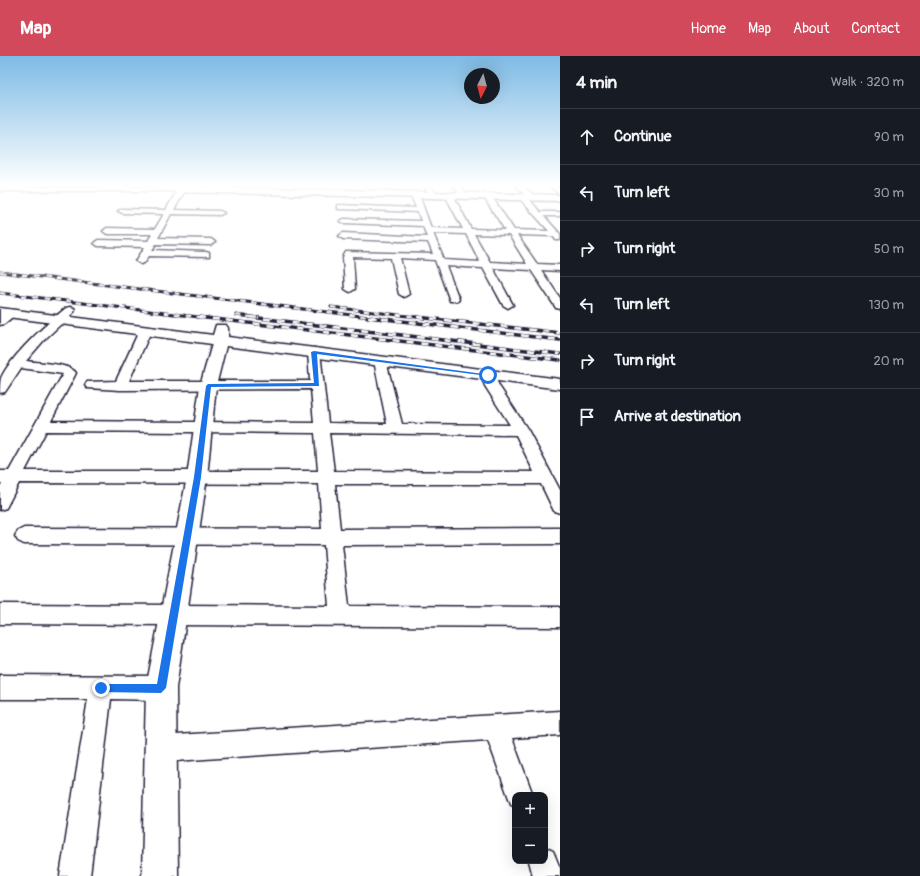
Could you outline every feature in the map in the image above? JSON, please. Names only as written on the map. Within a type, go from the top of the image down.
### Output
[{"type":"street","points":[[141,261],[163,224]]},
{"type":"street","points":[[390,224],[468,231],[511,233],[556,232]]},
{"type":"street","points":[[464,224],[508,304]]},
{"type":"street","points":[[505,224],[560,306]]},
{"type":"street","points":[[548,224],[556,232]]},
{"type":"street","points":[[428,227],[454,299]]},
{"type":"street","points":[[107,231],[158,232]]},
{"type":"street","points":[[343,236],[432,240]]},
{"type":"street","points":[[98,243],[211,242]]},
{"type":"street","points":[[146,253],[206,255]]},
{"type":"street","points":[[350,289],[348,255],[395,256],[487,265],[560,268]]},
{"type":"street","points":[[395,256],[404,294]]},
{"type":"street","points":[[0,302],[145,331],[220,334],[314,352],[560,384]]},
{"type":"street","points":[[0,389],[17,364],[65,315]]},
{"type":"street","points":[[3,316],[65,315],[220,334],[560,371]]},
{"type":"street","points":[[120,386],[145,331]]},
{"type":"street","points":[[160,876],[161,688],[197,477],[208,386],[220,334]]},
{"type":"street","points":[[314,352],[340,616]]},
{"type":"street","points":[[380,361],[396,429]]},
{"type":"street","points":[[0,503],[7,477],[42,426],[70,373],[65,370],[17,364]]},
{"type":"street","points":[[488,375],[492,386],[520,430],[560,506]]},
{"type":"street","points":[[92,385],[317,385]]},
{"type":"street","points":[[42,426],[520,430]]},
{"type":"street","points":[[7,477],[546,478]]},
{"type":"street","points":[[24,536],[186,538],[560,536]]},
{"type":"street","points":[[0,614],[560,617]]},
{"type":"street","points":[[0,687],[161,688]]},
{"type":"street","points":[[75,876],[101,688]]},
{"type":"street","points":[[160,748],[560,723]]},
{"type":"street","points":[[496,727],[519,792]]},
{"type":"street","points":[[544,864],[548,876]]},
{"type":"railway","points":[[0,272],[377,318]]},
{"type":"railway","points":[[0,293],[207,318]]},
{"type":"railway","points":[[331,307],[425,318]]},
{"type":"railway","points":[[236,315],[259,318]]},
{"type":"railway","points":[[198,317],[560,360]]},
{"type":"railway","points":[[250,317],[560,354]]},
{"type":"railway","points":[[368,317],[560,340]]},
{"type":"railway","points":[[417,317],[560,333]]},
{"type":"route","points":[[101,688],[161,688],[197,477],[208,386],[317,385],[314,352],[488,375]]}]
